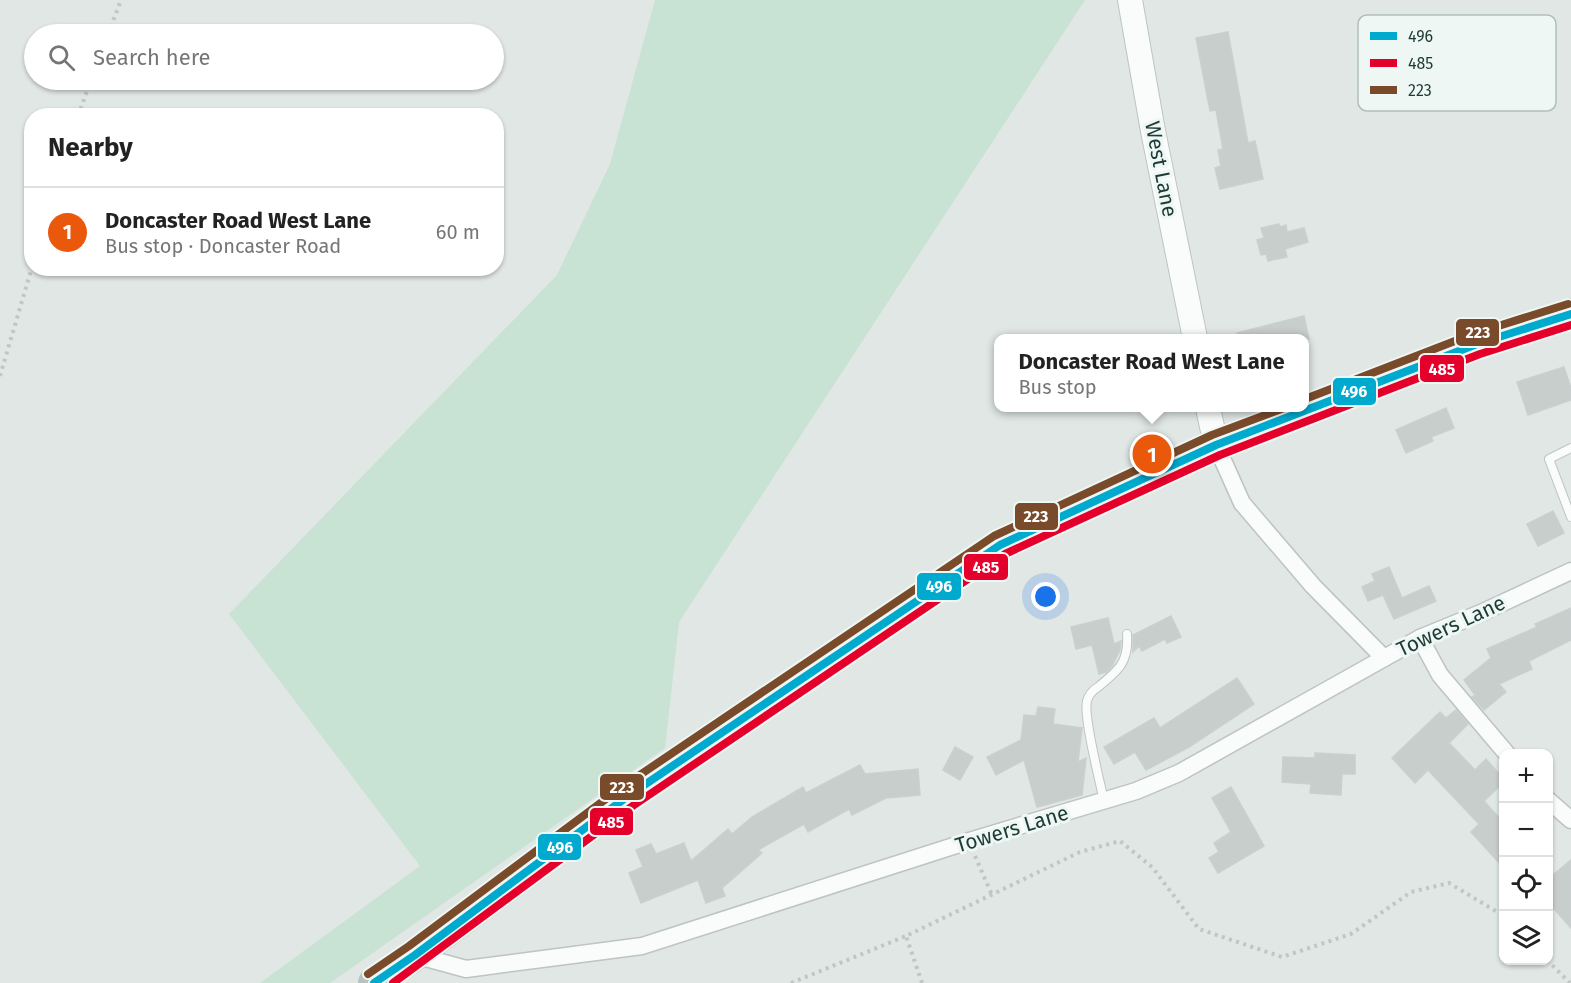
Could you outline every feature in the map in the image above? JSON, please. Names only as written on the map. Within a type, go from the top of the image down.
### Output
[{"type":"highway","points":[[1309,409],[1477,344],[1571,314]]},
{"type":"highway","points":[[374,983],[628,796],[1000,545],[1216,445],[1301,412]]},
{"type":"street","name":"West Lane","points":[[1130,0],[1153,130],[1194,334]]},
{"type":"street","points":[[1209,412],[1216,445],[1242,503],[1313,586],[1384,658]]},
{"type":"street","name":"Towers Lane","points":[[415,955],[466,969],[642,946],[969,841],[1136,791],[1179,773],[1420,638],[1481,613],[1571,571]]},
{"type":"street","points":[[1420,638],[1440,675],[1504,749]]},
{"type":"street","points":[[1551,803],[1571,820]]},
{"type":"lane","points":[[1571,448],[1550,459],[1571,517]]},
{"type":"lane","points":[[1104,801],[1086,702],[1091,692],[1119,669],[1126,654],[1127,634]]},
{"type":"path","points":[[112,24],[121,0]]},
{"type":"path","points":[[81,108],[87,90]]},
{"type":"path","points":[[0,375],[29,276]]},
{"type":"path","points":[[969,841],[992,895]]},
{"type":"path","points":[[791,983],[906,936],[1080,852],[1120,841],[1152,867],[1199,929],[1282,957],[1351,934],[1411,892],[1449,884],[1499,914]]},
{"type":"path","points":[[906,936],[922,983]]},
{"type":"path","points":[[1553,965],[1570,983]]},
{"type":"green space","points":[[655,0],[1085,0],[679,622],[665,748],[330,983],[260,983],[420,866],[229,614],[557,275],[610,164]]},
{"type":"building","points":[[1228,32],[1248,143],[1255,141],[1263,179],[1220,189],[1215,168],[1221,166],[1218,150],[1223,149],[1216,110],[1210,111],[1196,38]]},
{"type":"building","points":[[1279,224],[1280,227],[1286,225],[1287,232],[1304,228],[1308,242],[1285,249],[1287,257],[1268,261],[1266,254],[1261,255],[1257,240],[1264,238],[1261,228]]},
{"type":"building","points":[[1304,316],[1308,334],[1237,334]]},
{"type":"building","points":[[1564,367],[1571,388],[1571,400],[1528,415],[1517,382]]},
{"type":"building","points":[[1446,408],[1454,428],[1431,437],[1433,441],[1406,453],[1396,430]]},
{"type":"building","points":[[1553,511],[1564,533],[1538,546],[1527,524]]},
{"type":"building","points":[[1389,567],[1402,598],[1429,586],[1436,601],[1394,619],[1383,595],[1368,601],[1362,587],[1375,581],[1372,574]]},
{"type":"building","points":[[1571,608],[1571,640],[1529,661],[1532,669],[1499,684],[1506,692],[1484,710],[1472,697],[1475,695],[1464,680],[1491,658],[1487,649],[1537,627],[1535,624]]},
{"type":"building","points":[[1171,616],[1181,637],[1167,643],[1165,639],[1142,651],[1139,646],[1133,652],[1133,635]]},
{"type":"building","points":[[1108,618],[1114,644],[1121,641],[1120,650],[1112,666],[1106,672],[1099,674],[1092,645],[1076,649],[1071,627]]},
{"type":"building","points":[[1237,678],[1254,704],[1189,747],[1146,770],[1135,752],[1114,764],[1104,747],[1154,718],[1160,728]]},
{"type":"building","points":[[1038,707],[1055,709],[1053,724],[1082,728],[1078,762],[1086,758],[1082,795],[1037,807],[1024,760],[996,775],[987,757],[1021,740],[1024,715],[1036,716]]},
{"type":"building","points":[[1456,710],[1468,724],[1449,743],[1475,770],[1486,759],[1499,774],[1499,787],[1484,801],[1499,818],[1499,863],[1471,832],[1479,824],[1428,770],[1415,783],[1392,758],[1440,712],[1446,718]]},
{"type":"building","points":[[955,747],[973,757],[960,780],[943,770]]},
{"type":"building","points":[[1315,753],[1355,755],[1355,774],[1342,774],[1341,795],[1310,793],[1311,784],[1282,782],[1283,757],[1315,758]]},
{"type":"building","points":[[860,765],[865,774],[918,769],[920,795],[886,798],[852,815],[849,809],[808,832],[804,824],[758,850],[762,853],[722,888],[725,896],[706,903],[698,880],[641,903],[629,873],[643,867],[636,850],[651,844],[656,854],[684,843],[691,861],[728,829],[732,834],[752,817],[803,787],[806,793]]},
{"type":"building","points":[[1231,787],[1264,846],[1218,873],[1209,858],[1219,852],[1214,843],[1231,832],[1212,798]]},
{"type":"building","points":[[1571,860],[1571,928],[1553,908],[1553,875]]},
{"type":"transit line","name":"223","points":[[1309,397],[1473,334],[1568,304]]},
{"type":"transit line","name":"496","points":[[1309,409],[1477,344],[1571,314]]},
{"type":"transit line","name":"485","points":[[393,983],[634,805],[1005,554],[1220,455],[1480,354],[1571,325]]},
{"type":"transit line","name":"223","points":[[368,974],[622,787],[994,536],[1212,435],[1273,412]]},
{"type":"transit line","name":"496","points":[[374,983],[628,796],[1000,545],[1216,445],[1301,412]]},
{"type":"place","name":"Doncaster Road West Lane","points":[[1152,454]]}]
